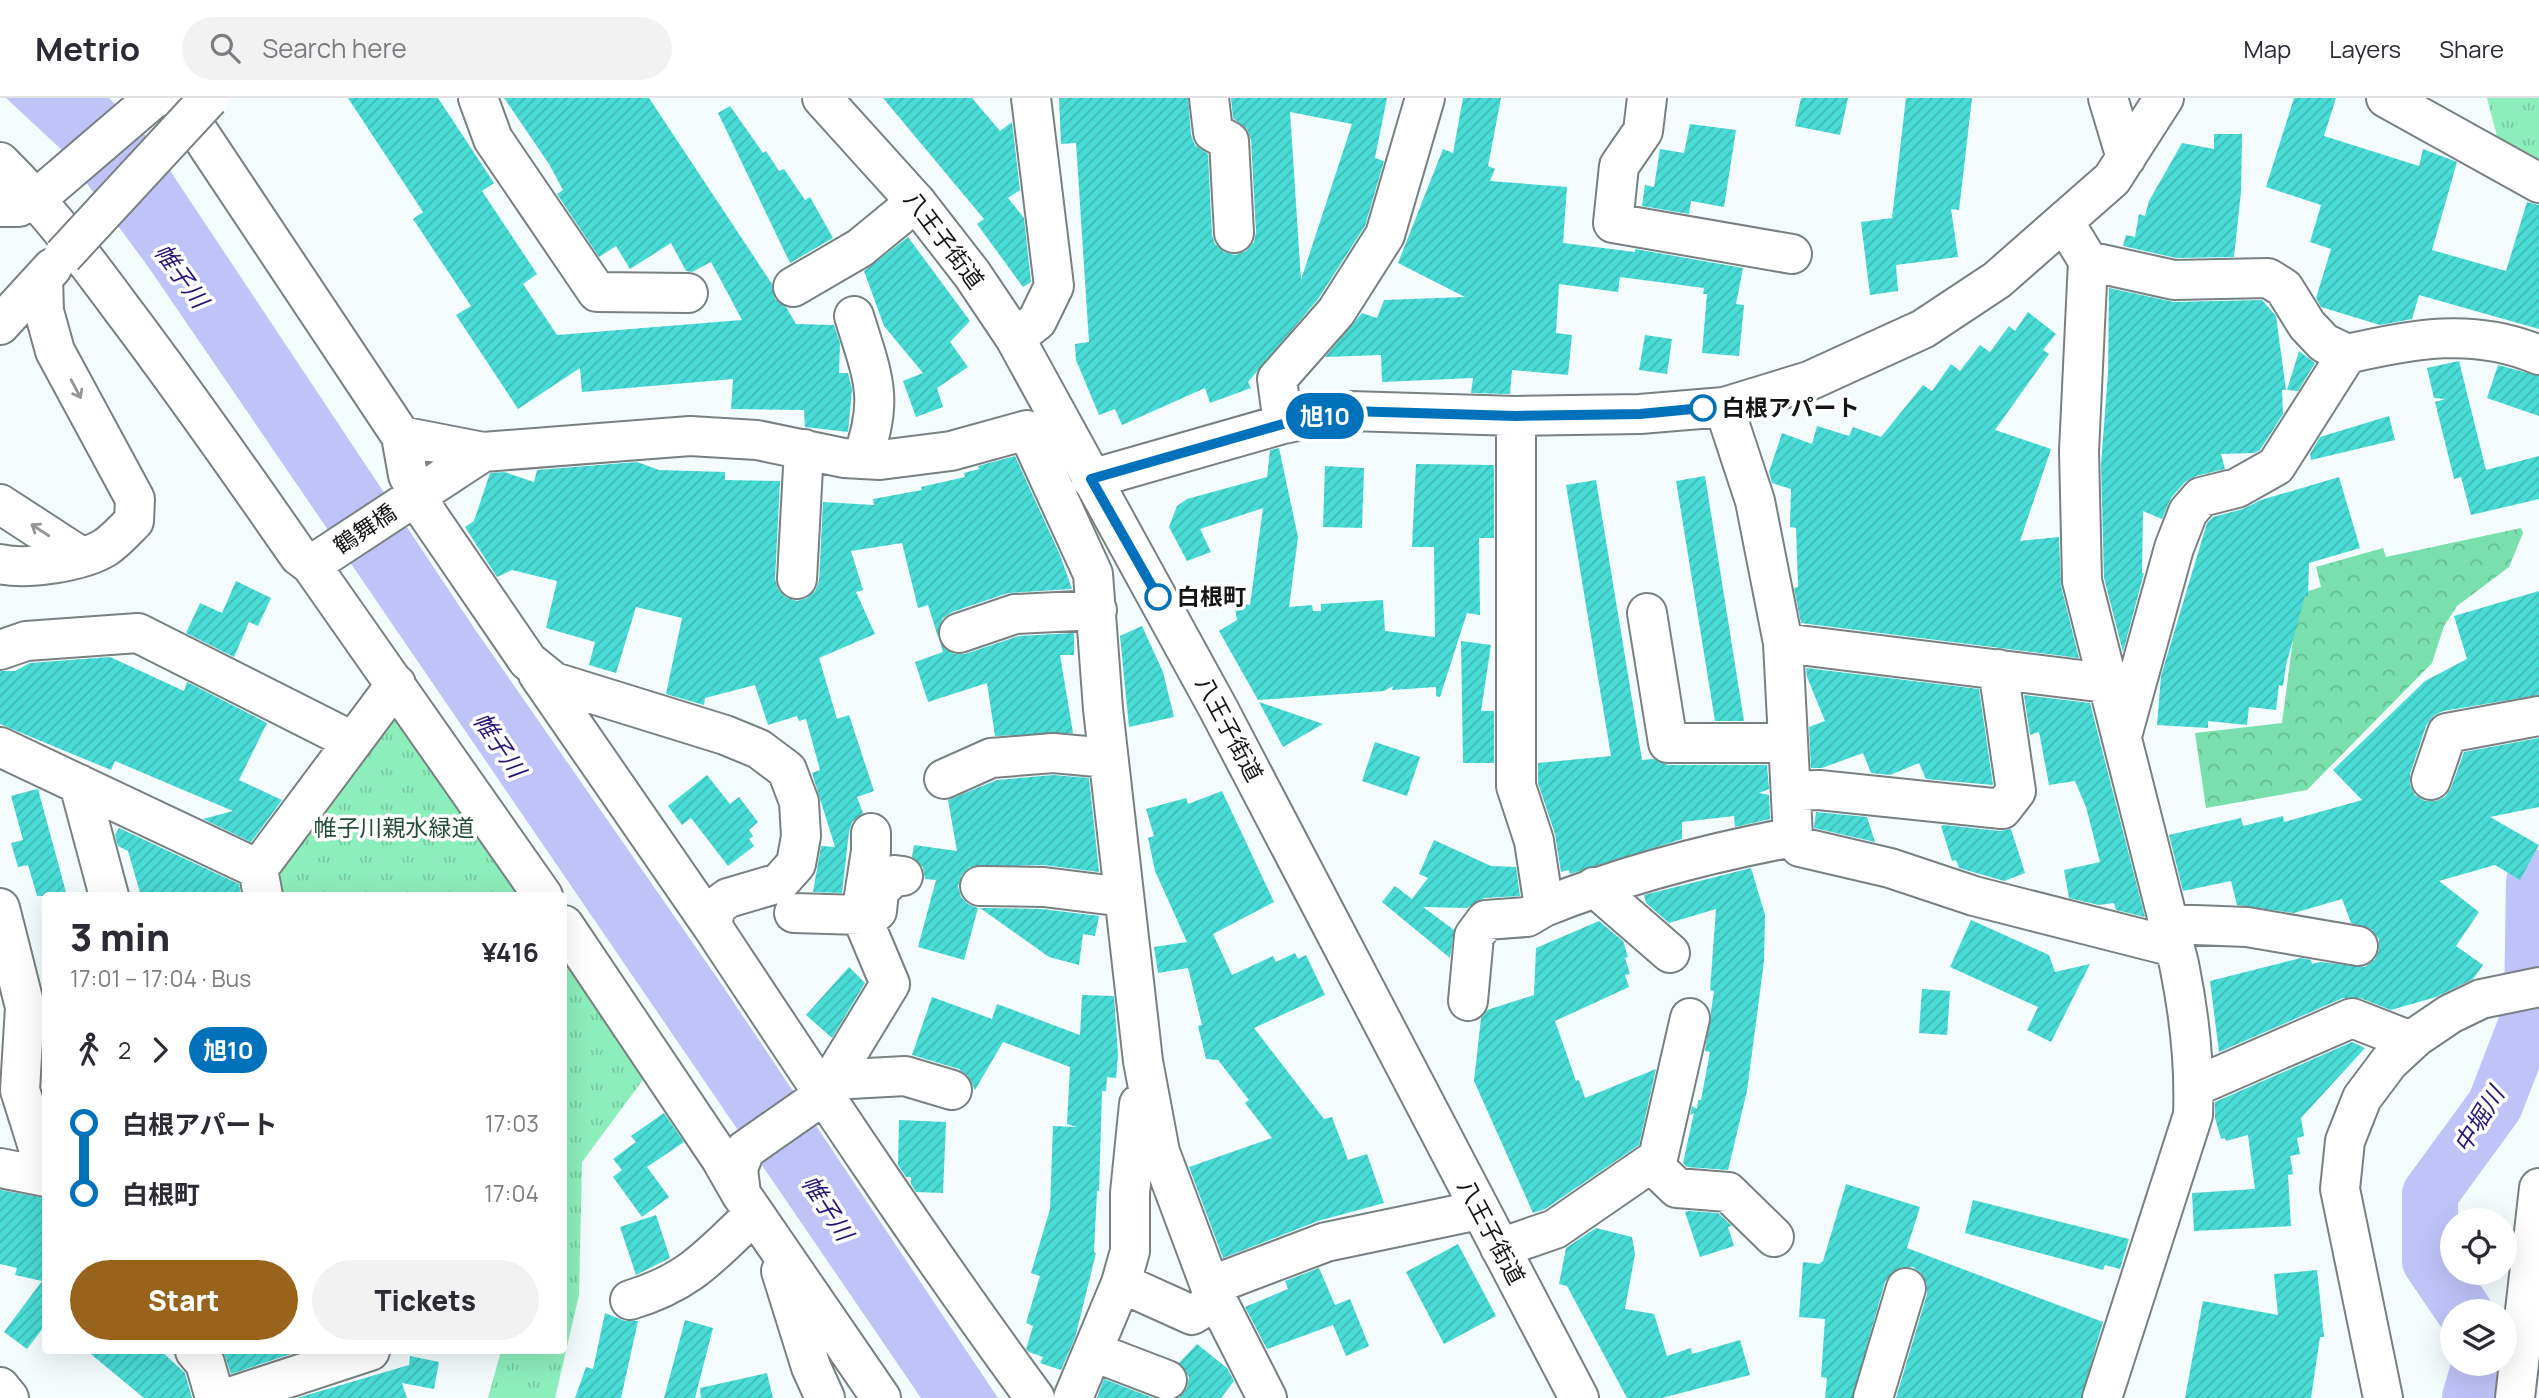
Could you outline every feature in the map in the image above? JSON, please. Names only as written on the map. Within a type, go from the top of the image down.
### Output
[{"type":"main road","points":[[0,327],[209,98]]},
{"type":"main road","points":[[478,98],[492,139],[597,292],[688,293]]},
{"type":"main road","name":"八王子街道","points":[[822,98],[916,202],[972,274],[1015,338],[1231,733],[1579,1398]]},
{"type":"main road","points":[[1015,338],[1037,321],[1054,286],[1031,98]]},
{"type":"main road","points":[[1209,98],[1213,132],[1229,141],[1234,233]]},
{"type":"main road","points":[[1283,424],[1277,379],[1336,312],[1385,235],[1425,98]]},
{"type":"main road","points":[[1647,98],[1643,131],[1619,166],[1613,223],[1792,254]]},
{"type":"main road","points":[[2108,98],[2126,158]]},
{"type":"main road","points":[[1091,479],[1283,424],[1349,411],[1516,416],[1640,414],[1724,407],[1809,381],[1923,329],[1997,280],[2066,223],[2112,179],[2164,98]]},
{"type":"main road","points":[[2386,98],[2539,183]]},
{"type":"main road","points":[[28,197],[157,102],[401,436],[412,497],[428,515],[528,661],[556,695],[823,1091],[1035,1398]]},
{"type":"main road","points":[[0,162],[180,384],[299,556],[317,561],[396,684],[540,892]]},
{"type":"main road","points":[[793,287],[860,248],[916,202]]},
{"type":"main road","points":[[2066,223],[2088,261],[2079,451],[2082,581],[2185,992],[2194,1087],[2193,1115],[2102,1398]]},
{"type":"main road","points":[[2088,261],[2174,280],[2268,278],[2284,288],[2306,325],[2324,343],[2347,354],[2416,338],[2484,340],[2539,355]]},
{"type":"main road","points":[[0,564],[39,566],[80,556],[104,548],[134,522],[135,499],[55,351],[44,311],[53,267]]},
{"type":"main road","points":[[855,316],[875,384],[876,416],[862,459]]},
{"type":"main road","points":[[0,327],[33,334],[55,351]]},
{"type":"main road","points":[[2122,736],[2174,548],[2188,512],[2201,497],[2237,488],[2276,466],[2347,354]]},
{"type":"main road","points":[[1724,407],[1755,502],[1783,643],[1793,791],[1793,837],[1800,848],[1890,868],[1974,896],[2172,935],[2248,927],[2358,946]]},
{"type":"main road","points":[[1516,416],[1516,786],[1534,841],[1544,907]]},
{"type":"main road","points":[[401,436],[483,452],[690,436],[757,440],[880,460],[951,451],[1027,430],[1095,592],[1108,758],[1143,1061],[1160,1152],[1214,1293],[1267,1398]]},
{"type":"main road","points":[[797,579],[804,449]]},
{"type":"main road","name":"鶴舞橋","points":[[317,561],[483,452]]},
{"type":"main road","points":[[0,504],[80,556]]},
{"type":"main road","points":[[959,633],[1095,592],[1133,553]]},
{"type":"main road","points":[[1647,613],[1668,743],[1788,743]]},
{"type":"main road","points":[[0,650],[26,641],[138,633],[352,741]]},
{"type":"main road","points":[[1783,643],[2106,683]]},
{"type":"main road","points":[[528,661],[554,682],[760,749],[787,770],[799,802],[801,836],[796,864],[779,883],[728,898],[716,907],[712,926]]},
{"type":"main road","points":[[1793,791],[1819,790],[2002,809],[2017,791],[1998,669]]},
{"type":"main road","points":[[0,747],[79,785],[260,882],[352,741],[396,684]]},
{"type":"main road","points":[[2431,780],[2447,733],[2539,716]]},
{"type":"main road","points":[[944,779],[991,758],[1053,753],[1108,758]]},
{"type":"main road","points":[[79,785],[108,892]]},
{"type":"main road","points":[[825,1398],[754,1209],[745,1150],[823,1091],[890,984],[861,915],[871,851],[871,833]]},
{"type":"main road","points":[[1468,1000],[1474,936],[1486,920],[1527,917],[1544,907],[1594,887],[1725,850],[1793,837]]},
{"type":"main road","points":[[794,912],[861,915],[877,911],[879,891],[895,874],[903,876]]},
{"type":"main road","points":[[980,886],[1044,887],[1124,897]]},
{"type":"main road","points":[[1594,887],[1670,953]]},
{"type":"main road","points":[[0,908],[25,1007],[20,1090],[42,1162]]},
{"type":"main road","points":[[567,929],[881,1398]]},
{"type":"main road","points":[[2383,1398],[2340,1189],[2345,1142],[2362,1098],[2389,1062],[2411,1041],[2450,1014],[2481,999],[2528,989]]},
{"type":"main road","points":[[1500,1248],[1555,1229],[1658,1158],[1690,1018]]},
{"type":"main road","points":[[2194,1087],[2352,1018],[2411,1041]]},
{"type":"main road","points":[[1073,1398],[1121,1283],[1130,1251],[1130,1193],[1143,1061]]},
{"type":"main road","points":[[823,1091],[905,1076],[952,1090]]},
{"type":"main road","points":[[1651,1163],[1677,1188],[1728,1192],[1774,1237]]},
{"type":"main road","points":[[0,1168],[42,1174]]},
{"type":"main road","points":[[2515,1398],[2539,1188]]},
{"type":"main road","points":[[696,1285],[714,1281],[734,1250],[754,1209]]},
{"type":"main road","points":[[630,1300],[665,1290],[695,1270],[754,1209]]},
{"type":"main road","points":[[1121,1283],[1192,1315],[1214,1293],[1326,1242],[1479,1210]]},
{"type":"main road","points":[[1873,1398],[1906,1288]]},
{"type":"main road","points":[[1094,1352],[1167,1380]]},
{"type":"main road","points":[[198,1354],[205,1363],[215,1398]]},
{"type":"main road","points":[[228,1398],[361,1354]]},
{"type":"main road","points":[[0,1387],[9,1398]]},
{"type":"green space","points":[[2487,98],[2539,98],[2539,169],[2500,148]]},
{"type":"green space","points":[[2521,528],[2523,533],[2509,567],[2457,606],[2444,626],[2432,663],[2307,790],[2206,808],[2195,733],[2282,723],[2299,594],[2321,587],[2316,567],[2383,548],[2386,557]]},
{"type":"green space","name":"帷子川親水緑道","points":[[396,712],[521,892],[278,892],[276,882],[299,839]]},
{"type":"green space","points":[[567,957],[648,1073],[582,1162],[579,1295],[567,1346]]},
{"type":"green space","points":[[500,1354],[565,1354],[555,1398],[488,1398]]},
{"type":"water","name":"帷子川","points":[[6,98],[109,98],[149,139],[474,628],[720,982],[998,1398],[921,1398],[149,268],[63,151]]},
{"type":"building","points":[[348,98],[438,98],[494,183],[482,191],[537,274],[523,284],[557,335],[742,320],[711,262],[692,272],[686,271],[671,243],[630,269],[616,246],[599,257],[557,194],[563,190],[549,164],[504,98],[649,98],[772,284],[775,299],[786,307],[796,324],[834,325],[840,343],[839,373],[848,373],[852,389],[848,432],[805,427],[804,410],[731,409],[733,379],[582,392],[580,368],[518,409],[456,315],[471,306],[413,219],[423,212]]},
{"type":"building","points":[[883,98],[972,98],[1000,131],[1012,122],[1020,190],[1008,198],[1024,218],[1031,282],[1023,287],[977,224],[984,219]]},
{"type":"building","points":[[1059,98],[1188,98],[1191,135],[1195,145],[1208,154],[1212,235],[1215,244],[1224,252],[1235,255],[1246,251],[1254,242],[1256,232],[1251,140],[1247,129],[1233,118],[1231,98],[1387,98],[1375,158],[1384,161],[1365,226],[1318,299],[1248,382],[1251,388],[1210,403],[1205,388],[1122,425],[1115,409],[1099,415],[1076,360],[1075,344],[1089,342],[1076,143],[1061,144]],"holes":[[[1290,112],[1352,124],[1301,280]]]},
{"type":"building","points":[[1463,98],[1501,98],[1488,166],[1495,169],[1490,181],[1567,187],[1563,243],[1635,252],[1635,249],[1743,268],[1736,304],[1744,305],[1739,356],[1702,353],[1707,294],[1703,294],[1704,288],[1620,277],[1618,292],[1559,284],[1556,333],[1572,335],[1568,375],[1512,370],[1510,394],[1471,393],[1473,378],[1382,382],[1381,355],[1325,357],[1362,313],[1377,318],[1384,300],[1465,297],[1398,263],[1443,149],[1453,153]]},
{"type":"building","points":[[1801,98],[1848,98],[1840,135],[1795,126]]},
{"type":"building","points":[[1906,98],[1972,98],[1959,210],[1951,209],[1958,257],[1896,265],[1898,291],[1870,295],[1861,222],[1892,218]]},
{"type":"building","points":[[2294,98],[2336,98],[2324,136],[2419,166],[2423,149],[2457,162],[2432,250],[2506,271],[2527,202],[2539,205],[2539,329],[2419,295],[2412,319],[2380,325],[2321,307],[2316,298],[2331,249],[2310,242],[2321,205],[2266,187]]},
{"type":"building","points":[[730,106],[763,153],[766,151],[779,171],[784,169],[805,200],[810,197],[833,238],[790,263],[718,113]]},
{"type":"building","points":[[1690,124],[1736,130],[1724,207],[1691,201],[1689,214],[1642,206],[1645,185],[1654,187],[1660,149],[1684,153]]},
{"type":"building","points":[[2214,134],[2242,134],[2241,192],[2234,257],[2176,258],[2123,246],[2126,235],[2135,237],[2139,214],[2145,216],[2149,201],[2182,143],[2214,149]]},
{"type":"building","points":[[908,237],[970,321],[950,342],[968,367],[937,388],[943,407],[916,417],[903,381],[923,373],[884,326],[864,271]]},
{"type":"building","points":[[2109,288],[2174,302],[2262,300],[2276,316],[2286,390],[2282,390],[2283,414],[2260,450],[2254,453],[2221,454],[2225,469],[2196,476],[2185,482],[2171,498],[2162,519],[2143,511],[2144,573],[2123,652],[2104,578],[2101,465],[2108,373]]},
{"type":"building","points":[[2028,312],[2056,334],[2043,350],[2049,354],[1995,430],[2051,449],[2020,541],[2059,537],[2061,586],[2079,658],[1801,623],[1794,588],[1798,587],[1796,528],[1790,527],[1791,489],[1772,483],[1769,472],[1782,433],[1812,444],[1817,426],[1849,436],[1853,427],[1881,437],[1923,385],[1932,391],[1951,364],[1960,371],[1980,345],[1990,352],[2009,326],[2015,331]]},
{"type":"building","points":[[1645,335],[1672,339],[1667,374],[1639,370]]},
{"type":"building","points":[[2299,351],[2315,363],[2298,391],[2287,390]]},
{"type":"building","points":[[2459,361],[2486,470],[2539,456],[2539,499],[2471,515],[2461,477],[2454,479],[2435,402],[2445,399],[2434,398],[2427,368]]},
{"type":"building","points":[[2498,365],[2539,376],[2539,416],[2487,398]]},
{"type":"building","points":[[2389,416],[2395,440],[2311,460],[2310,454],[2320,437]]},
{"type":"building","points":[[1279,448],[1298,537],[1289,607],[1312,605],[1313,611],[1321,611],[1321,604],[1383,600],[1385,631],[1435,637],[1434,547],[1412,547],[1416,464],[1494,465],[1494,538],[1479,538],[1480,615],[1467,613],[1440,697],[1436,696],[1436,687],[1392,690],[1393,686],[1384,691],[1258,700],[1219,631],[1237,620],[1234,603],[1250,605],[1263,508],[1200,529],[1211,552],[1187,561],[1169,527],[1177,506],[1187,499],[1267,477],[1270,450]]},
{"type":"building","points":[[1015,456],[1060,555],[1072,589],[1008,593],[952,612],[942,619],[938,637],[928,605],[918,608],[902,543],[851,551],[863,590],[856,592],[875,634],[819,658],[837,719],[849,715],[874,791],[857,797],[863,813],[852,822],[849,832],[842,893],[813,892],[821,846],[835,847],[812,773],[820,770],[806,719],[799,721],[797,716],[768,725],[755,685],[705,698],[704,705],[666,694],[682,618],[636,607],[616,673],[589,665],[595,642],[546,628],[557,581],[512,570],[497,577],[465,527],[474,521],[490,473],[504,472],[534,482],[537,470],[637,462],[659,470],[725,472],[725,480],[780,481],[775,579],[778,589],[785,597],[797,601],[807,598],[815,591],[819,581],[823,502],[874,505],[873,499],[922,490],[921,487],[965,477],[964,473],[979,469],[978,466]]},
{"type":"building","points":[[1325,466],[1364,468],[1362,528],[1323,527]]},
{"type":"building","points":[[1705,476],[1744,721],[1715,721],[1676,481]]},
{"type":"building","points":[[2339,477],[2360,548],[2309,563],[2308,596],[2305,596],[2283,686],[2279,685],[2276,710],[2249,707],[2247,725],[2208,721],[2208,728],[2157,725],[2161,676],[2207,523],[2213,517],[2243,509],[2261,500]]},
{"type":"building","points":[[1596,480],[1642,760],[1654,759],[1668,765],[1767,765],[1769,789],[1759,793],[1769,795],[1770,819],[1735,827],[1734,816],[1682,822],[1682,839],[1570,874],[1569,870],[1561,872],[1555,834],[1538,783],[1538,763],[1611,756],[1566,485]]},
{"type":"building","points":[[236,581],[271,598],[258,626],[249,622],[234,657],[186,633],[200,603],[222,613]]},
{"type":"building","points":[[2539,591],[2539,695],[2443,711],[2433,716],[2426,726],[2410,774],[2410,785],[2415,795],[2425,801],[2436,801],[2445,797],[2451,788],[2464,752],[2539,738],[2539,807],[2490,817],[2539,845],[2520,880],[2495,865],[2439,881],[2479,912],[2456,946],[2483,965],[2473,979],[2436,997],[2391,1010],[2360,998],[2343,998],[2219,1052],[2210,981],[2301,958],[2311,960],[2312,964],[2320,962],[2365,967],[2375,959],[2379,950],[2379,939],[2371,929],[2351,923],[2342,899],[2294,913],[2237,905],[2231,881],[2183,891],[2169,835],[2241,818],[2243,826],[2283,816],[2284,822],[2362,800],[2333,770],[2425,681],[2467,659],[2454,616]]},
{"type":"building","points":[[1142,626],[1163,672],[1174,717],[1129,727],[1120,636]]},
{"type":"building","points":[[1074,633],[1074,655],[1060,655],[1073,733],[995,736],[987,683],[928,702],[915,662],[943,652],[940,642],[954,654],[965,654],[1019,636]]},
{"type":"building","points":[[1461,641],[1491,645],[1481,711],[1494,711],[1494,763],[1463,763]]},
{"type":"building","points":[[110,657],[184,691],[187,682],[267,723],[239,780],[282,800],[251,842],[203,819],[233,811],[115,761],[111,770],[0,724],[0,671],[15,671],[30,663]]},
{"type":"building","points":[[1806,668],[1979,689],[1993,785],[1926,779],[1919,763],[1890,775],[1871,773],[1863,753],[1822,768],[1811,768],[1809,727],[1825,721]]},
{"type":"building","points":[[2024,695],[2090,703],[2145,917],[2116,910],[2114,903],[2099,905],[2069,898],[2064,870],[2100,862],[2086,807],[2075,781],[2049,785],[2039,732],[2030,735]]},
{"type":"building","points":[[1259,702],[1323,724],[1283,747]]},
{"type":"building","points":[[1375,742],[1420,757],[1407,796],[1362,781]]},
{"type":"building","points":[[707,775],[730,804],[739,797],[758,822],[749,830],[753,836],[749,839],[754,846],[728,866],[691,818],[682,825],[668,806]]},
{"type":"building","points":[[1053,775],[1089,778],[1099,872],[1044,865],[970,867],[962,874],[958,886],[961,897],[978,908],[964,960],[918,947],[936,880],[925,879],[923,867],[912,857],[914,845],[957,851],[948,800],[997,780]]},
{"type":"building","points":[[38,789],[66,892],[42,892],[42,896],[37,896],[28,865],[18,867],[11,843],[23,840],[11,796]]},
{"type":"building","points":[[1222,791],[1274,902],[1213,934],[1232,975],[1273,956],[1276,962],[1295,953],[1298,959],[1306,955],[1325,995],[1254,1028],[1324,1119],[1332,1117],[1348,1160],[1367,1154],[1384,1203],[1318,1221],[1223,1258],[1189,1167],[1272,1138],[1245,1103],[1249,1100],[1218,1060],[1206,1059],[1198,1026],[1202,1025],[1188,968],[1158,973],[1154,947],[1187,942],[1155,871],[1148,838],[1154,836],[1146,809],[1186,798],[1188,804]]},
{"type":"building","points":[[1816,812],[1867,817],[1875,842],[1814,828]]},
{"type":"building","points":[[1941,826],[2000,831],[2011,829],[2025,873],[2004,881],[1959,868],[1956,860],[1952,861]]},
{"type":"building","points":[[119,828],[239,884],[240,892],[140,892],[128,851],[118,846],[115,835]]},
{"type":"building","points":[[1434,840],[1491,866],[1516,867],[1520,896],[1484,898],[1467,908],[1423,907],[1454,930],[1450,958],[1382,902],[1395,886],[1412,899],[1428,878],[1419,874]]},
{"type":"building","points":[[1751,868],[1765,915],[1764,961],[1747,1091],[1728,1170],[1687,1167],[1683,1163],[1694,1113],[1690,1115],[1692,1106],[1697,1109],[1698,1100],[1701,1100],[1710,1052],[1705,1051],[1714,991],[1710,990],[1716,909],[1669,923],[1646,903],[1644,895]]},
{"type":"building","points":[[980,908],[1042,909],[1099,916],[1095,936],[1083,934],[1079,965],[1049,957]]},
{"type":"building","points":[[1971,920],[2049,955],[2055,972],[2090,964],[2051,1042],[2027,1030],[2038,1007],[1950,967]]},
{"type":"building","points":[[1599,921],[1623,941],[1628,957],[1625,958],[1630,974],[1625,975],[1629,987],[1555,1021],[1576,1081],[1579,1080],[1585,1098],[1656,1069],[1639,1145],[1545,1209],[1533,1213],[1474,1081],[1481,1018],[1487,1010],[1534,995],[1536,948]]},
{"type":"building","points":[[849,967],[865,983],[832,1038],[806,1015]]},
{"type":"building","points":[[1922,989],[1950,991],[1947,1035],[1919,1033]]},
{"type":"building","points":[[1082,995],[1114,996],[1118,1055],[1116,1078],[1107,1077],[1106,1091],[1102,1091],[1096,1253],[1075,1338],[1061,1370],[1040,1363],[1043,1357],[1026,1349],[1033,1326],[1026,1323],[1040,1276],[1031,1273],[1050,1209],[1053,1126],[1077,1127],[1067,1124],[1070,1067],[1003,1042],[975,1090],[968,1076],[959,1069],[912,1055],[932,997],[992,1019],[997,1004],[1080,1035]]},
{"type":"building","points":[[2352,1042],[2365,1048],[2301,1118],[2304,1136],[2297,1138],[2300,1154],[2290,1156],[2293,1174],[2288,1175],[2291,1226],[2194,1231],[2192,1193],[2255,1189],[2248,1135],[2226,1141],[2225,1138],[2221,1139],[2215,1118],[2215,1102]]},
{"type":"building","points":[[664,1113],[684,1142],[647,1167],[669,1197],[642,1217],[613,1177],[622,1170],[613,1159],[636,1142],[631,1136]]},
{"type":"building","points":[[899,1120],[946,1122],[943,1193],[916,1192],[911,1184],[911,1177],[906,1177],[898,1165]]},
{"type":"building","points":[[1846,1184],[1920,1207],[1907,1248],[2103,1322],[2081,1398],[1896,1398],[1927,1294],[1927,1284],[1922,1274],[1913,1267],[1902,1267],[1892,1272],[1885,1282],[1852,1398],[1825,1398],[1827,1378],[1821,1377],[1825,1319],[1799,1317],[1803,1262],[1819,1264],[1823,1261]]},
{"type":"building","points":[[0,1190],[42,1197],[42,1281],[15,1275],[17,1268],[0,1264]]},
{"type":"building","points":[[1973,1200],[2129,1239],[2120,1269],[2105,1265],[2103,1270],[1965,1233]]},
{"type":"building","points":[[1685,1212],[1718,1213],[1732,1226],[1728,1227],[1734,1246],[1700,1257]]},
{"type":"building","points":[[656,1215],[670,1258],[636,1275],[620,1227]]},
{"type":"building","points":[[1596,1228],[1632,1237],[1635,1254],[1625,1309],[1654,1314],[1667,1356],[1691,1348],[1692,1354],[1740,1340],[1750,1375],[1662,1398],[1627,1398],[1567,1286],[1559,1284],[1566,1248]]},
{"type":"building","points":[[1458,1244],[1496,1316],[1444,1344],[1406,1272]]},
{"type":"building","points":[[1319,1268],[1335,1305],[1350,1299],[1369,1346],[1346,1356],[1333,1325],[1267,1349],[1245,1307],[1288,1289],[1285,1281]]},
{"type":"building","points":[[2317,1270],[2324,1337],[2320,1337],[2311,1398],[2185,1398],[2203,1301],[2278,1315],[2274,1274]]},
{"type":"building","points":[[42,1281],[42,1329],[27,1349],[4,1332]]},
{"type":"building","points":[[605,1313],[625,1321],[638,1321],[621,1398],[575,1398],[586,1367],[593,1369]]},
{"type":"building","points":[[685,1320],[713,1328],[695,1398],[664,1398]]},
{"type":"building","points":[[1197,1344],[1227,1368],[1234,1381],[1221,1398],[1179,1398],[1187,1388],[1189,1377],[1179,1363]]},
{"type":"building","points":[[91,1354],[164,1354],[185,1373],[192,1398],[144,1398]]},
{"type":"building","points":[[224,1354],[291,1354],[231,1374]]},
{"type":"building","points":[[410,1356],[439,1362],[434,1389],[402,1383],[407,1398],[297,1398],[409,1365]]},
{"type":"building","points":[[767,1373],[773,1398],[701,1398],[700,1388]]},
{"type":"building","points":[[1104,1379],[1153,1398],[1097,1398]]},
{"type":"waterway","name":"中堀川","points":[[2456,1299],[2430,1261],[2430,1194],[2495,1105],[2532,1009],[2534,882],[2539,878]]},
{"type":"waterway","name":"中堀川","points":[[2470,1398],[2476,1376]]},
{"type":"bus line","name":"旭10","points":[[1158,597],[1091,479],[1283,424],[1349,411],[1516,416],[1640,414],[1703,408]]},
{"type":"place","name":"白根アパート","points":[[1703,408]]},
{"type":"place","name":"白根町","points":[[1158,597]]}]
